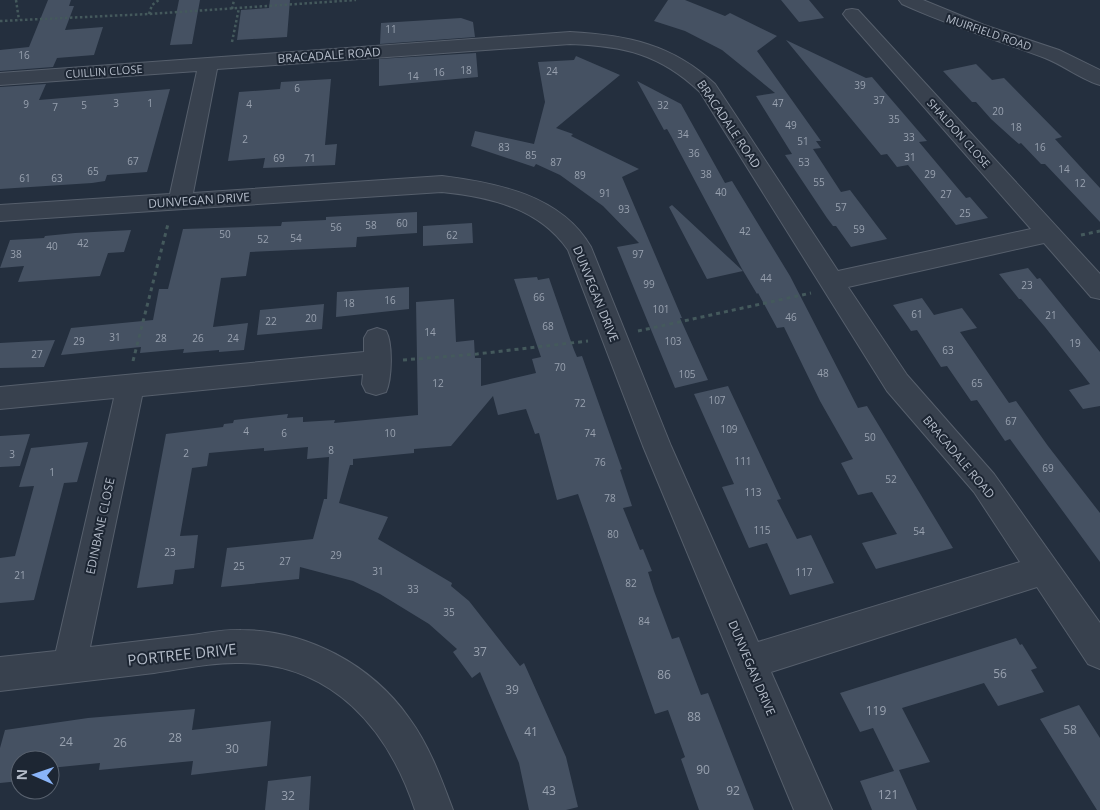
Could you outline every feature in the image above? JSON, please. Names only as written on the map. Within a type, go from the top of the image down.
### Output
[{"type":"street","name":"MUIRFIELD ROAD","points":[[919,2],[982,30],[1043,50],[1100,79]]},
{"type":"street","name":"SHALDON CLOSE","points":[[852,14],[879,32],[1049,233],[1100,290]]},
{"type":"street","name":"BRACADALE ROAD","points":[[218,63],[570,38],[610,40],[647,48],[681,64],[695,74],[708,88],[897,383],[984,483],[1100,652]]},
{"type":"street","name":"MUIRFIELD ROAD","points":[[1043,50],[1100,57]]},
{"type":"street","name":"CUILLIN CLOSE","points":[[0,79],[218,63]]},
{"type":"street","points":[[180,201],[218,63]]},
{"type":"street","name":"DUNVEGAN DRIVE","points":[[0,213],[442,184],[465,186],[509,196],[534,207],[560,224],[579,247],[657,446],[813,810]]},
{"type":"street","points":[[832,281],[1049,233]]},
{"type":"street","points":[[0,398],[376,362]]},
{"type":"street","name":"EDINBANE CLOSE","points":[[69,666],[130,386]]},
{"type":"street","points":[[749,662],[1044,570]]},
{"type":"street","name":"PORTREE DRIVE","points":[[0,674],[239,646],[279,650],[312,660],[346,678],[372,700],[396,729],[415,759],[427,786],[434,810]]},
{"type":"path","points":[[16,0],[19,20]]},
{"type":"path","points":[[149,14],[152,6],[159,0]]},
{"type":"path","points":[[232,8],[234,0]]},
{"type":"path","points":[[0,21],[149,14],[356,0]]},
{"type":"path","points":[[218,63],[238,8]]},
{"type":"path","points":[[130,386],[129,374],[172,210],[180,201]]},
{"type":"path","points":[[376,362],[477,354],[601,340],[822,291],[832,281]]},
{"type":"building","points":[[48,0],[71,0],[69,6],[74,6],[65,30],[103,27],[94,55],[57,58],[53,67],[0,71],[0,50],[29,47]]},
{"type":"building","points":[[179,0],[200,0],[192,44],[170,45]]},
{"type":"building","points":[[270,0],[290,0],[287,37],[237,40],[241,10],[269,8]]},
{"type":"building","points":[[668,0],[685,0],[725,16],[730,13],[777,36],[757,51],[821,141],[816,141],[821,148],[813,149],[841,192],[850,190],[887,239],[851,247],[836,226],[833,226],[827,218],[785,155],[792,154],[756,96],[775,93],[722,50],[685,31],[654,21]]},
{"type":"building","points":[[781,0],[809,0],[824,18],[799,22]]},
{"type":"building","points":[[461,18],[473,22],[475,37],[380,44],[381,23]]},
{"type":"building","points":[[786,40],[866,78],[872,77],[927,141],[919,142],[966,198],[970,197],[988,218],[956,225],[908,165],[897,167],[887,154],[881,155]]},
{"type":"building","points":[[476,53],[478,77],[379,86],[379,59]]},
{"type":"building","points":[[576,56],[620,75],[556,128],[573,134],[571,136],[639,169],[622,177],[682,318],[680,318],[708,380],[675,388],[617,247],[639,243],[603,206],[560,175],[536,164],[534,167],[471,146],[475,131],[534,144],[545,102],[538,62],[574,60]]},
{"type":"building","points":[[976,64],[992,80],[1004,78],[1062,137],[1055,139],[1100,188],[1100,222],[1045,164],[1041,164],[1021,143],[1019,144],[991,119],[976,102],[972,102],[943,71]]},
{"type":"building","points":[[331,79],[325,145],[337,144],[335,165],[263,168],[265,158],[228,161],[239,92],[280,89],[281,82]]},
{"type":"building","points":[[637,81],[681,104],[725,183],[732,181],[790,276],[858,408],[867,406],[953,548],[876,569],[862,543],[897,534],[872,492],[858,495],[841,463],[853,459],[820,401],[784,327],[777,328],[758,293],[742,269],[671,136],[667,129],[664,130]]},
{"type":"building","points":[[46,84],[39,100],[170,89],[147,172],[107,175],[105,181],[92,183],[0,189],[0,87]]},
{"type":"building","points":[[672,205],[743,271],[707,279],[669,207]]},
{"type":"building","points":[[417,212],[417,233],[357,237],[356,247],[250,252],[246,276],[221,278],[213,327],[248,323],[244,350],[183,353],[184,349],[140,353],[141,347],[61,355],[71,328],[153,320],[159,289],[168,289],[183,229],[281,226],[282,222],[326,220],[326,217]]},
{"type":"building","points":[[472,223],[473,243],[423,246],[423,226]]},
{"type":"building","points":[[131,230],[124,252],[108,253],[100,276],[18,282],[24,266],[0,268],[10,240],[44,238],[45,236],[75,233]]},
{"type":"building","points":[[1028,268],[1037,279],[1040,278],[1100,352],[1100,406],[1083,409],[1069,390],[1090,384],[1045,327],[999,274]]},
{"type":"building","points":[[537,277],[538,280],[549,278],[574,350],[577,357],[582,356],[622,469],[620,470],[632,506],[623,508],[640,550],[643,549],[652,571],[648,572],[672,639],[679,637],[701,695],[708,693],[754,810],[699,810],[681,759],[685,757],[668,710],[655,714],[578,494],[557,500],[539,433],[535,434],[526,409],[498,415],[493,396],[451,446],[414,449],[414,453],[353,459],[353,465],[350,465],[339,503],[388,517],[378,539],[452,583],[451,586],[469,601],[520,666],[524,663],[566,757],[578,807],[566,810],[529,810],[519,763],[480,672],[472,678],[453,652],[457,649],[429,624],[380,594],[353,581],[300,567],[299,579],[221,587],[227,548],[313,539],[324,499],[327,499],[329,457],[307,459],[308,447],[264,451],[264,448],[209,453],[207,466],[192,468],[180,536],[198,535],[194,568],[175,570],[173,584],[137,588],[166,434],[223,427],[224,424],[233,423],[234,420],[288,414],[287,418],[303,417],[303,422],[335,420],[334,423],[418,415],[416,302],[454,299],[456,342],[474,340],[475,358],[481,358],[481,386],[536,373],[532,359],[541,357],[514,279]]},
{"type":"building","points":[[409,287],[409,309],[336,317],[337,292]]},
{"type":"building","points":[[922,298],[934,315],[962,308],[977,328],[960,332],[1009,403],[1016,401],[1100,513],[1100,562],[1010,439],[1005,441],[977,400],[971,401],[947,366],[941,367],[917,330],[911,331],[893,305]]},
{"type":"building","points":[[324,304],[322,329],[257,335],[260,310]]},
{"type":"building","points":[[55,340],[44,367],[0,368],[0,343]]},
{"type":"building","points":[[728,386],[781,499],[777,500],[797,539],[811,535],[834,583],[790,595],[767,543],[749,548],[722,487],[734,484],[694,394]]},
{"type":"building","points":[[30,434],[20,466],[0,467],[0,436]]},
{"type":"building","points":[[88,442],[77,482],[64,483],[34,600],[0,603],[0,558],[15,556],[34,486],[19,487],[31,448]]},
{"type":"building","points":[[1016,638],[1037,668],[1031,670],[1044,692],[998,706],[984,683],[902,708],[930,762],[899,770],[917,810],[872,810],[860,781],[894,771],[873,728],[860,732],[840,693]]},
{"type":"building","points":[[1079,705],[1100,738],[1100,810],[1097,810],[1040,719]]},
{"type":"building","points":[[195,709],[192,730],[271,721],[267,766],[191,775],[193,761],[99,770],[100,763],[60,767],[60,750],[10,750],[10,782],[0,783],[0,748],[5,730],[88,718]]},
{"type":"building","points":[[311,776],[309,810],[265,810],[268,781]]}]
